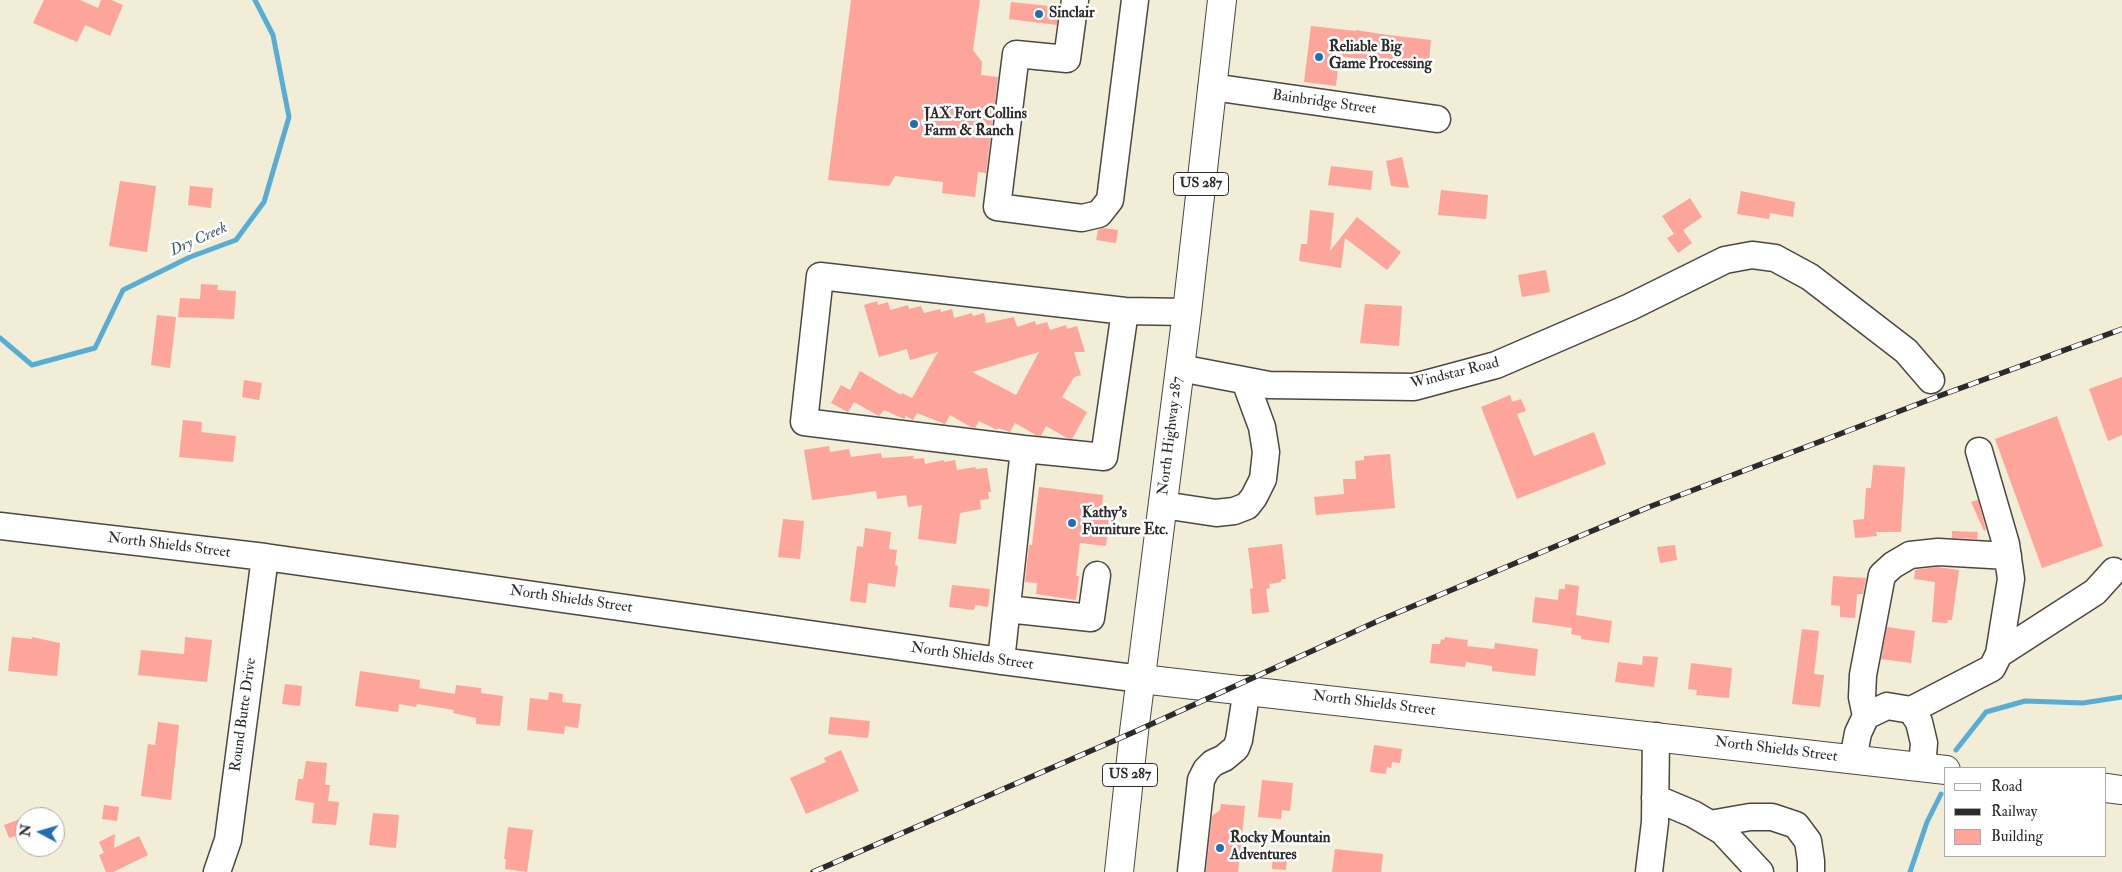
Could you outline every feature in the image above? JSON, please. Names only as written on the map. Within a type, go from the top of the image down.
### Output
[{"type":"main road","name":"North Highway 287","points":[[1119,872],[1187,312],[1222,0]]},
{"type":"main road","name":"North Shields Street","points":[[1142,678],[1934,768]]},
{"type":"main road","points":[[2107,788],[2122,790]]},
{"type":"street","points":[[1075,0],[1067,59],[1016,54],[997,207],[1082,218],[1099,214],[1110,200],[1135,0]]},
{"type":"street","name":"Bainbridge Street","points":[[1212,87],[1437,119]]},
{"type":"street","name":"Windstar Road","points":[[1180,368],[1269,385],[1414,387],[1496,364],[1630,307],[1725,260],[1752,255],[1775,258],[1810,277],[1880,329],[1906,351],[1931,380]]},
{"type":"street","points":[[1125,311],[1104,457],[804,422],[820,276],[1125,311],[1187,312]]},
{"type":"street","points":[[1163,505],[1216,513],[1234,511],[1247,506],[1254,497],[1263,479],[1266,452],[1262,426],[1245,381]]},
{"type":"street","points":[[1001,661],[1024,449]]},
{"type":"street","points":[[1866,716],[1887,706],[1911,710],[1992,668],[1999,654],[2011,579],[2006,544],[1979,451]]},
{"type":"street","name":"North Shields Street","points":[[0,526],[265,557],[1001,661],[1142,678]]},
{"type":"street","points":[[1853,759],[1858,733],[1866,716],[1862,697],[1863,675],[1882,575],[1893,564],[1910,555],[1938,552],[2008,556]]},
{"type":"street","name":"Round Butte Drive","points":[[217,872],[228,840],[265,557]]},
{"type":"street","points":[[1999,654],[2095,592],[2114,571]]},
{"type":"street","points":[[1007,609],[1091,618],[1097,575]]},
{"type":"street","points":[[1191,872],[1201,780],[1206,770],[1213,763],[1224,758],[1236,748],[1247,689]]},
{"type":"street","points":[[1911,710],[1919,722],[1924,743],[1934,768]]},
{"type":"street","points":[[1649,872],[1655,798],[1656,736]]},
{"type":"street","points":[[1655,798],[1693,814],[1722,831],[1760,872]]},
{"type":"street","points":[[1710,824],[1750,817],[1772,817],[1796,824],[1808,841],[1812,861],[1811,872]]},
{"type":"building","points":[[44,0],[80,0],[98,8],[101,0],[111,0],[123,5],[110,36],[85,25],[77,42],[33,23]]},
{"type":"building","name":"JAX Fort Collins Farm & Ranch","points":[[851,0],[980,0],[973,50],[982,62],[981,75],[998,77],[986,173],[978,172],[975,197],[942,193],[943,182],[895,176],[889,186],[828,180]]},
{"type":"building","name":"Sinclair","points":[[1011,2],[1059,7],[1057,25],[1009,19]]},
{"type":"building","points":[[1311,26],[1431,40],[1428,71],[1403,68],[1403,65],[1339,56],[1336,86],[1304,82]]},
{"type":"building","points":[[1402,157],[1409,188],[1391,186],[1386,161]]},
{"type":"building","points":[[1331,166],[1373,171],[1371,190],[1328,185]]},
{"type":"building","points":[[120,181],[156,186],[147,252],[109,246]]},
{"type":"building","points":[[190,186],[213,188],[211,208],[188,205]]},
{"type":"building","points":[[1441,190],[1488,195],[1486,219],[1438,215]]},
{"type":"building","points":[[1741,191],[1795,202],[1793,217],[1770,213],[1769,219],[1737,214]]},
{"type":"building","points":[[1690,198],[1702,217],[1683,230],[1692,243],[1678,253],[1667,238],[1674,234],[1662,216]]},
{"type":"building","points":[[1310,210],[1334,213],[1330,251],[1357,217],[1401,252],[1387,270],[1345,238],[1341,268],[1299,261],[1301,244],[1307,244]]},
{"type":"building","points":[[1104,228],[1118,230],[1116,243],[1096,240],[1098,230]]},
{"type":"building","points":[[1546,270],[1550,292],[1522,297],[1518,275]]},
{"type":"building","points":[[201,284],[218,285],[217,290],[236,291],[234,319],[178,317],[180,298],[200,299]]},
{"type":"building","points":[[877,301],[878,305],[888,302],[890,310],[908,305],[909,309],[921,306],[924,313],[940,309],[941,312],[952,309],[954,318],[972,313],[973,316],[984,313],[986,323],[1014,317],[1017,327],[1035,321],[1036,325],[1047,322],[1050,330],[1066,325],[1067,329],[1077,326],[1085,352],[1074,352],[1081,375],[1074,377],[1062,397],[1087,412],[1072,439],[1046,426],[1041,436],[1015,423],[1010,432],[998,428],[997,430],[979,421],[975,428],[971,427],[950,415],[945,424],[917,413],[913,420],[906,416],[904,419],[884,410],[879,416],[854,402],[848,412],[831,403],[841,385],[850,390],[860,371],[901,395],[902,393],[912,398],[938,352],[910,360],[907,349],[879,357],[864,305]],"holes":[[[1039,352],[1016,395],[972,372]]]},
{"type":"building","points":[[1365,304],[1402,306],[1399,346],[1360,343]]},
{"type":"building","points":[[157,315],[176,317],[170,368],[151,365]]},
{"type":"building","points":[[2122,377],[2122,435],[2108,441],[2089,389]]},
{"type":"building","points":[[244,380],[262,383],[259,400],[242,397]]},
{"type":"building","points":[[1510,395],[1512,402],[1521,399],[1526,411],[1517,414],[1534,456],[1594,432],[1606,464],[1517,499],[1481,407]]},
{"type":"building","points":[[2057,416],[2103,546],[2042,568],[1995,439]]},
{"type":"building","points":[[183,420],[202,422],[201,432],[236,436],[233,462],[179,457]]},
{"type":"building","points":[[829,446],[830,452],[849,449],[851,457],[881,453],[882,458],[913,456],[914,459],[924,458],[925,464],[955,460],[957,470],[975,467],[976,469],[987,468],[991,492],[988,492],[989,499],[980,500],[981,509],[960,513],[956,544],[918,539],[922,505],[908,507],[906,495],[877,499],[876,491],[812,500],[804,450]]},
{"type":"building","points":[[1390,454],[1395,508],[1316,515],[1314,497],[1344,494],[1343,479],[1356,479],[1355,461],[1364,460],[1364,456]]},
{"type":"building","points":[[1873,465],[1905,467],[1901,532],[1876,532],[1877,536],[1855,538],[1853,520],[1864,519],[1866,488],[1871,488]]},
{"type":"building","points":[[1039,487],[1103,495],[1102,508],[1110,509],[1106,546],[1080,543],[1076,576],[1079,576],[1076,600],[1036,594],[1037,583],[1025,582],[1029,545],[1032,545]]},
{"type":"building","points":[[1978,500],[1986,530],[1984,531],[1971,502]]},
{"type":"building","points":[[783,519],[804,521],[800,559],[778,557]]},
{"type":"building","points":[[865,528],[891,532],[889,549],[897,550],[895,565],[898,566],[895,587],[868,583],[866,603],[850,601],[857,546],[863,547]]},
{"type":"building","points":[[1952,531],[1978,532],[1977,539],[1952,538]]},
{"type":"building","points":[[1282,544],[1286,579],[1269,584],[1270,588],[1266,589],[1269,612],[1252,614],[1250,589],[1253,588],[1248,548]]},
{"type":"building","points":[[1675,545],[1677,560],[1660,563],[1657,547]]},
{"type":"building","points":[[1937,567],[1959,570],[1952,620],[1948,620],[1947,623],[1932,622],[1935,582],[1914,579],[1915,570]]},
{"type":"building","points":[[1833,576],[1866,578],[1863,594],[1857,594],[1855,618],[1840,617],[1840,606],[1831,605]]},
{"type":"building","points":[[1565,584],[1579,586],[1576,615],[1612,621],[1609,643],[1581,639],[1581,636],[1571,634],[1572,628],[1532,622],[1535,597],[1558,600],[1559,589],[1565,589]]},
{"type":"building","points":[[952,585],[990,589],[988,607],[975,605],[974,610],[949,607]]},
{"type":"building","points":[[1887,627],[1915,631],[1911,663],[1881,659]]},
{"type":"building","points":[[1802,629],[1819,631],[1814,674],[1824,675],[1820,707],[1792,704]]},
{"type":"building","points":[[12,637],[32,639],[32,637],[60,643],[57,676],[8,671]]},
{"type":"building","points":[[185,637],[212,640],[207,682],[138,675],[141,650],[184,654]]},
{"type":"building","points":[[1445,637],[1468,640],[1467,646],[1494,649],[1495,643],[1538,649],[1535,676],[1492,671],[1492,666],[1466,662],[1465,667],[1430,663],[1432,644],[1440,644],[1441,639],[1444,640]]},
{"type":"building","points":[[1643,656],[1658,657],[1654,687],[1615,682],[1618,662],[1642,665]]},
{"type":"building","points":[[1691,663],[1732,668],[1729,698],[1696,695],[1697,690],[1688,689]]},
{"type":"building","points":[[360,671],[420,680],[419,688],[455,694],[456,685],[481,688],[481,693],[503,696],[500,726],[476,724],[476,718],[453,713],[454,710],[417,704],[416,707],[399,704],[398,712],[355,706]]},
{"type":"building","points":[[285,684],[302,686],[300,706],[282,704]]},
{"type":"building","points":[[549,692],[563,694],[562,702],[581,704],[578,728],[565,726],[564,734],[527,730],[530,698],[548,700]]},
{"type":"building","points":[[830,717],[870,721],[868,738],[828,734]]},
{"type":"building","points":[[158,722],[179,725],[171,800],[141,796],[148,744],[155,745]]},
{"type":"building","points":[[1374,745],[1402,749],[1400,763],[1392,762],[1391,768],[1387,767],[1386,774],[1370,772]]},
{"type":"building","points":[[841,750],[859,791],[806,814],[790,778],[826,762],[824,758]]},
{"type":"building","points":[[306,761],[327,763],[325,785],[330,785],[328,801],[339,802],[336,825],[312,823],[314,803],[295,800],[298,779],[303,779]]},
{"type":"building","points":[[1262,780],[1293,783],[1290,811],[1282,810],[1281,819],[1258,817]]},
{"type":"building","name":"Rocky Mountain Adventures","points":[[1221,804],[1245,806],[1238,872],[1206,872],[1212,816],[1220,810]]},
{"type":"building","points":[[104,805],[119,807],[117,821],[102,819]]},
{"type":"building","points":[[373,813],[399,815],[396,848],[369,845]]},
{"type":"building","points":[[15,821],[15,836],[9,838],[4,825]]},
{"type":"building","points":[[508,827],[533,830],[527,872],[505,869],[506,859],[504,859]]},
{"type":"building","points":[[115,834],[114,848],[139,836],[148,855],[113,872],[106,872],[99,855],[104,853],[99,842]]},
{"type":"building","points":[[1335,849],[1383,854],[1381,872],[1332,872]]},
{"type":"building","points":[[1273,853],[1287,855],[1286,870],[1272,869]]},
{"type":"waterway","name":"Dry Creek","points":[[0,338],[32,365],[95,348],[123,290],[190,257],[236,240],[264,202],[289,117],[273,35],[255,0]]},
{"type":"waterway","points":[[1956,750],[1986,712],[2025,701],[2083,703],[2122,697]]},
{"type":"waterway","points":[[1910,872],[1927,822],[1941,794]]},
{"type":"railway","points":[[813,872],[1134,732],[1380,620],[1649,507],[1939,396],[2122,329]]},
{"type":"place","name":"Sinclair","points":[[1039,14]]},
{"type":"place","name":"Reliable Big Game Processing","points":[[1319,57]]},
{"type":"place","name":"JAX Fort Collins Farm & Ranch","points":[[914,124]]},
{"type":"place","name":"Kathy's Furniture Etc.","points":[[1072,523]]},
{"type":"place","name":"Rocky Mountain Adventures","points":[[1220,848]]}]
